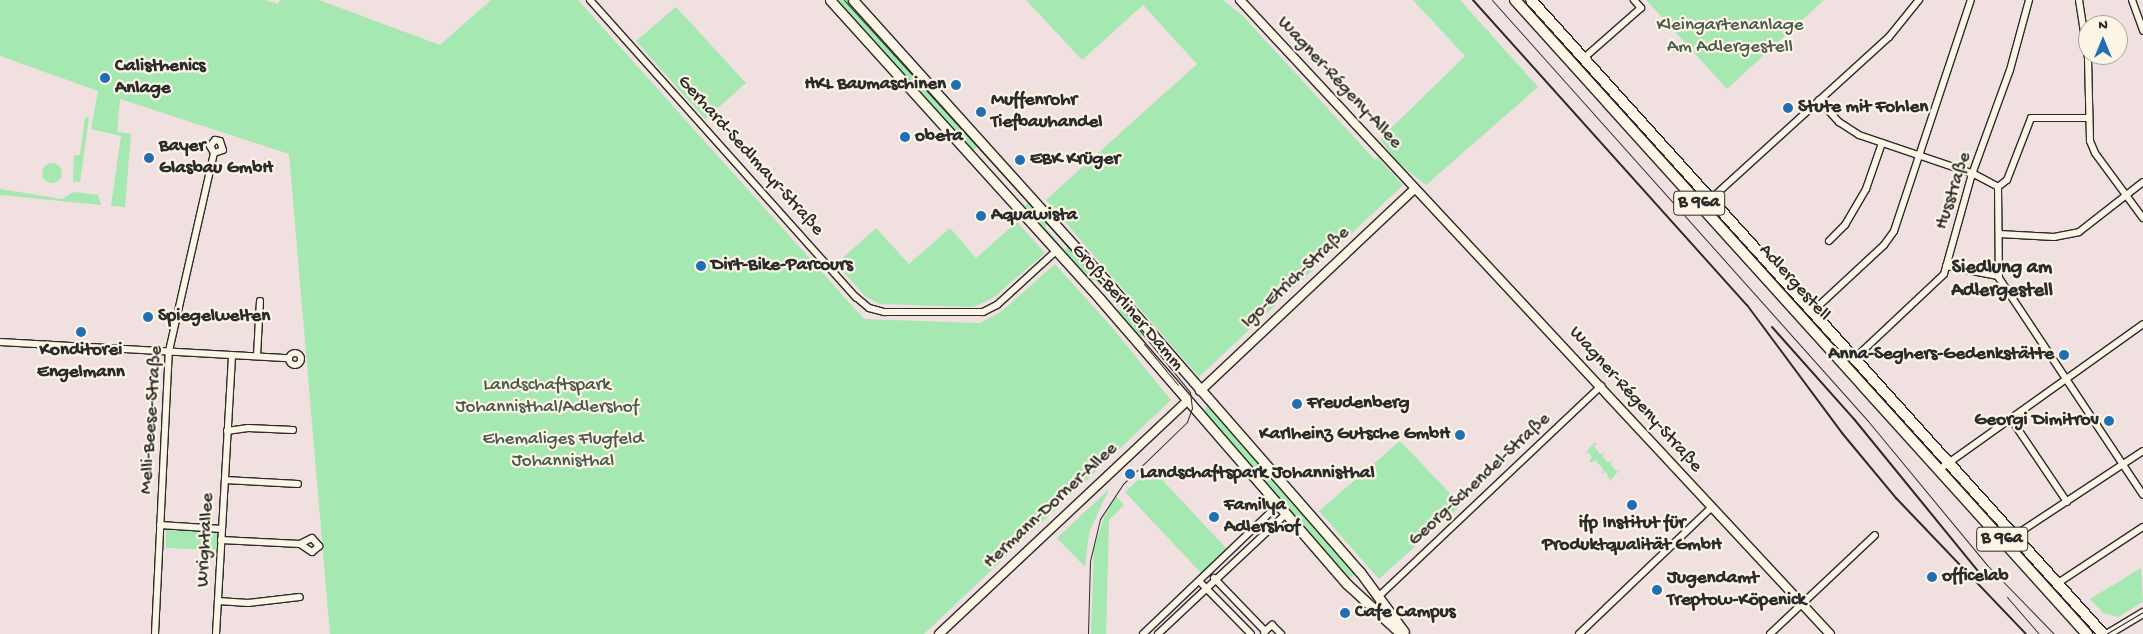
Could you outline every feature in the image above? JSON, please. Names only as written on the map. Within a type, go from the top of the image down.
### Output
[{"type":"main road","name":"Groß-Berliner Damm","points":[[830,0],[1056,251],[1278,506],[1368,605],[1401,634]]},
{"type":"main road","name":"Groß-Berliner Damm","points":[[853,0],[1200,390],[1379,596],[1406,634]]},
{"type":"main road","name":"Adlergestell","points":[[1515,0],[2087,634]]},
{"type":"main road","name":"Adlergestell","points":[[1531,0],[2103,634]]},
{"type":"main road","points":[[1186,402],[1200,390]]},
{"type":"main road","points":[[1368,605],[1379,596]]},
{"type":"street","name":"Gerhard-Sedlmayr-Straße","points":[[590,0],[856,297],[869,308],[884,312],[983,312],[997,305],[1056,251]]},
{"type":"street","name":"Wagner-Régeny-Allee","points":[[1240,0],[1414,189]]},
{"type":"street","points":[[1584,58],[1641,8],[1634,0]]},
{"type":"street","points":[[1702,207],[1895,32],[1919,0]]},
{"type":"street","points":[[1813,311],[1891,236],[1920,156],[1971,0]]},
{"type":"street","name":"Husstraße","points":[[1855,358],[1939,281],[1946,266],[1971,177],[1974,174],[2010,70],[2029,0]]},
{"type":"street","points":[[2079,0],[2088,58],[2088,118],[2095,153],[2143,218]]},
{"type":"street","points":[[2132,0],[2143,31]]},
{"type":"street","points":[[1819,100],[1848,129],[1882,143],[1974,174],[1998,187],[2001,197],[1998,276],[2143,495]]},
{"type":"street","points":[[1998,187],[2007,180],[2031,118],[2088,118]]},
{"type":"street","points":[[1829,241],[1845,225],[1866,189],[1882,143]]},
{"type":"street","name":"Melli-Beese-Straße","points":[[155,634],[169,351],[214,153]]},
{"type":"street","points":[[1999,234],[2054,237],[2079,232],[2143,182]]},
{"type":"street","name":"Igo-Etrich-Straße","points":[[1200,390],[1414,189]]},
{"type":"street","name":"Wagner-Régeny-Straße","points":[[1414,189],[1601,386],[1711,508],[1830,634]]},
{"type":"street","points":[[1946,266],[1998,276]]},
{"type":"street","points":[[257,356],[260,301]]},
{"type":"street","points":[[1940,469],[2143,324]]},
{"type":"street","points":[[0,342],[289,358]]},
{"type":"street","name":"Wrightallee","points":[[216,634],[232,355]]},
{"type":"street","name":"Georg-Schendel-Straße","points":[[1379,596],[1601,386]]},
{"type":"street","name":"Hermann-Dorner-Allee","points":[[939,634],[1186,402]]},
{"type":"street","points":[[2011,419],[2067,502]]},
{"type":"street","points":[[227,431],[248,428],[293,430]]},
{"type":"street","points":[[2014,536],[2143,451]]},
{"type":"street","name":"Wrightallee","points":[[225,480],[298,484]]},
{"type":"street","points":[[1143,634],[1278,506]]},
{"type":"street","points":[[1579,634],[1711,508]]},
{"type":"street","points":[[1158,634],[1286,514]]},
{"type":"street","points":[[160,525],[222,529]]},
{"type":"street","points":[[2058,582],[2143,527]]},
{"type":"street","points":[[1770,634],[1875,535]]},
{"type":"street","points":[[221,540],[300,544]]},
{"type":"street","points":[[1209,572],[1264,633],[1272,625],[1281,634]]},
{"type":"street","points":[[1199,582],[1208,588],[1251,634]]},
{"type":"street","name":"Wrightallee","points":[[218,601],[248,603],[300,596]]},
{"type":"street","points":[[2108,634],[2143,613]]},
{"type":"green space","name":"Landschaftspark Johannisthal/Adlershof","points":[[0,0],[265,0],[278,4],[280,0],[319,0],[440,45],[491,0],[578,0],[864,319],[980,323],[1002,311],[1055,264],[1110,325],[1171,400],[924,634],[330,634],[289,154],[120,99],[117,132],[131,134],[125,207],[111,206],[121,136],[91,129],[98,91],[0,56]]},
{"type":"green space","points":[[834,0],[849,0],[977,142],[977,147],[971,152]]},
{"type":"green space","points":[[1026,0],[1223,0],[1243,16],[1375,160],[1378,158],[1403,185],[1199,377],[1046,200],[1197,64],[1143,5],[1082,60]]},
{"type":"green space","points":[[1413,0],[1460,0],[1538,87],[1426,185],[1397,162],[1380,139],[1465,56]]},
{"type":"green space","name":"Kleingartenanlage Am Adlergestell","points":[[1646,0],[1824,0],[1727,89]]},
{"type":"green space","points":[[676,7],[746,83],[705,119],[636,41]]},
{"type":"green space","points":[[1565,45],[1697,191],[1670,166],[1563,49]]},
{"type":"green space","points":[[85,117],[89,118],[80,182],[73,182],[74,155],[80,155]]},
{"type":"green space","points":[[48,163],[56,163],[62,169],[62,177],[56,183],[48,183],[42,177],[42,169]]},
{"type":"green space","points":[[0,189],[62,199],[74,192],[98,195],[101,205],[0,195]]},
{"type":"green space","points":[[1030,201],[1049,223],[1045,227],[1065,250],[1070,245],[1152,340],[1150,342],[1139,332],[1147,345],[1144,347],[1116,313],[1120,309],[1095,279],[1092,281],[1097,286],[1094,289],[1022,209]]},
{"type":"green space","points":[[1714,209],[1808,313],[1805,316],[1711,212]]},
{"type":"green space","points":[[1017,222],[1045,253],[993,298],[973,307],[880,304],[866,297],[836,264],[876,228],[909,264],[950,228],[976,258]]},
{"type":"green space","points":[[1208,405],[1356,572],[1348,580],[1201,414]]},
{"type":"green space","points":[[1400,441],[1461,505],[1379,579],[1319,511]]},
{"type":"green space","points":[[1594,443],[1597,443],[1594,446],[1600,454],[1605,453],[1602,456],[1608,462],[1613,461],[1610,464],[1616,471],[1620,469],[1610,481],[1606,472],[1601,474],[1604,470],[1595,460],[1591,463],[1589,461],[1592,457],[1588,452],[1584,455]]},
{"type":"green space","points":[[1151,468],[1227,549],[1201,573],[1125,492]]},
{"type":"green space","points":[[1109,489],[1089,533],[1085,567],[1057,538]]},
{"type":"green space","points":[[1116,496],[1124,505],[1109,520],[1106,634],[1091,634],[1094,548],[1103,520]]},
{"type":"green space","points":[[166,530],[219,532],[219,550],[166,548]]},
{"type":"green space","points":[[2141,568],[2143,602],[2118,617],[2103,613],[2090,599]]},
{"type":"tram line","points":[[844,0],[1103,285],[1190,392],[1192,408],[1187,422],[1123,484],[1100,519],[1090,561],[1088,634]]},
{"type":"tram line","points":[[1492,0],[1868,421],[1987,565],[2054,634]]},
{"type":"tram line","points":[[1144,344],[1178,385]]},
{"type":"tram line","points":[[2007,597],[2039,634]]},
{"type":"tram line","points":[[2106,634],[2143,612]]},
{"type":"railway","points":[[1473,0],[1747,305],[1842,433],[1896,498],[2026,634]]},
{"type":"railway","points":[[1772,327],[1854,419],[1983,577]]},
{"type":"place","name":"Calisthenics Anlage","points":[[105,78]]},
{"type":"place","name":"HKL Baumaschinen","points":[[956,85]]},
{"type":"place","name":"Stute mit Fohlen","points":[[1788,108]]},
{"type":"place","name":"Muffenrohr Tiefbauhandel","points":[[981,112]]},
{"type":"place","name":"obeta","points":[[905,137]]},
{"type":"place","name":"Bayer Glasbau GmbH","points":[[149,158]]},
{"type":"place","name":"EBK Krüger","points":[[1020,160]]},
{"type":"place","name":"Aquawista","points":[[981,216]]},
{"type":"place","name":"Dirt-Bike-Parcours","points":[[701,266]]},
{"type":"place","name":"Spiegelwelten","points":[[148,317]]},
{"type":"place","name":"Konditorei Engelmann","points":[[81,332]]},
{"type":"place","name":"Anna-Seghers-Gedenkstätte","points":[[2064,355]]},
{"type":"place","name":"Freudenberg","points":[[1297,404]]},
{"type":"place","name":"Georgi Dimitrov","points":[[2109,421]]},
{"type":"place","name":"Karlheinz Gutsche GmbH","points":[[1460,435]]},
{"type":"place","name":"Landschaftspark Johannisthal","points":[[1130,474]]},
{"type":"place","name":"ifp Institut für Produktqualität GmbH","points":[[1632,505]]},
{"type":"place","name":"Familya Adlershof","points":[[1214,517]]},
{"type":"place","name":"officelab","points":[[1932,577]]},
{"type":"place","name":"Jugendamt Treptow-Köpenick","points":[[1657,590]]},
{"type":"place","name":"Cafe Campus","points":[[1345,613]]},
{"type":"district","name":"Siedlung am Adlergestell","points":[[2002,280]]},
{"type":"park label","name":"Ehemaliges Flugfeld Johannisthal","points":[[563,451]]}]
